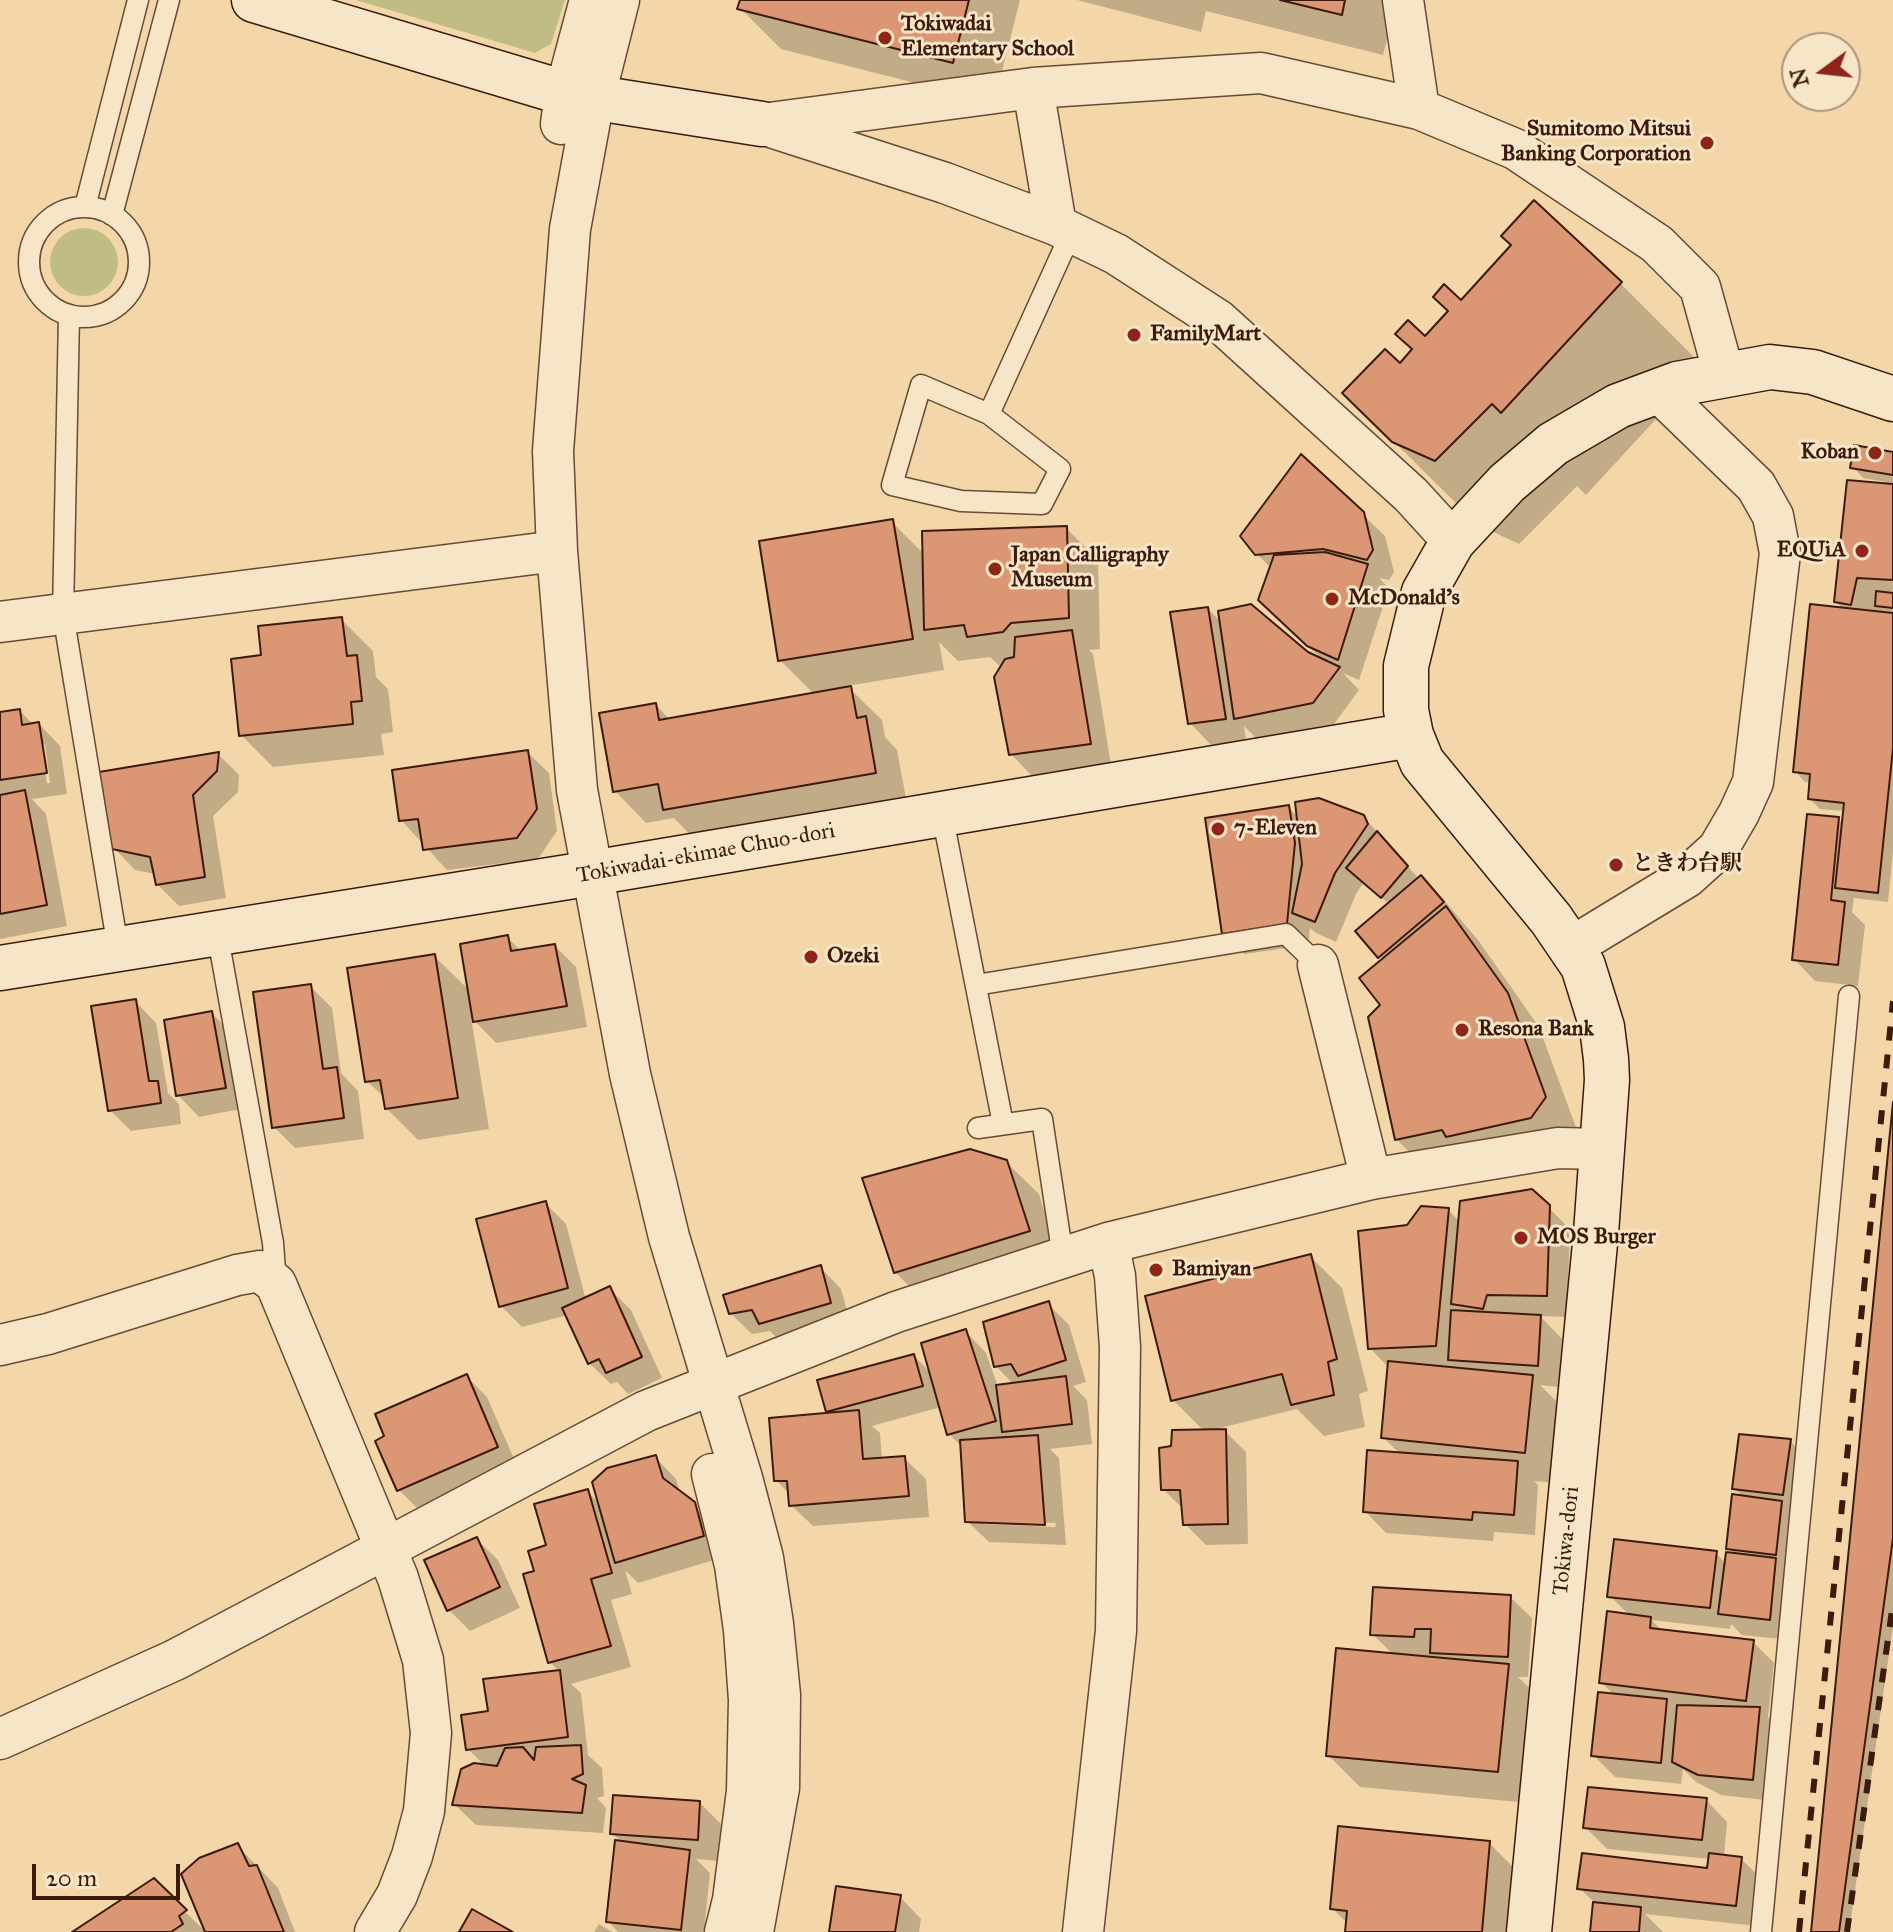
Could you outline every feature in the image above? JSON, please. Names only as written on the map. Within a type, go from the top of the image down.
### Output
[{"type":"street","points":[[254,0],[580,96],[762,124],[945,183],[1064,229],[1116,254],[1218,320],[1411,495],[1453,541]]},
{"type":"street","points":[[590,0],[544,552],[577,790],[580,875],[630,1074],[700,1390],[716,1488],[735,1565],[744,1630],[749,1700],[747,1791],[733,1900],[725,1932]]},
{"type":"street","points":[[580,96],[619,0]]},
{"type":"street","points":[[1403,0],[1419,109]]},
{"type":"street","points":[[762,124],[1033,88],[1261,73],[1419,109],[1515,149],[1657,244],[1700,287],[1724,374]]},
{"type":"street","points":[[1033,88],[1064,229]]},
{"type":"street","name":"Tokiwa-dori","points":[[1529,1932],[1595,1249],[1607,1080],[1602,1027],[1583,966],[1551,919],[1422,762],[1411,735],[1406,710],[1406,666],[1424,592],[1453,541],[1507,483],[1553,444],[1618,406],[1658,391],[1724,374],[1770,367],[1813,372],[1893,399]]},
{"type":"street","points":[[1570,948],[1687,877],[1708,859],[1718,849],[1753,782],[1780,553],[1773,516],[1756,486],[1658,391]]},
{"type":"street","points":[[0,622],[544,552]]},
{"type":"street","name":"Tokiwadai-ekimae Chuo-dori","points":[[0,968],[580,875],[1411,735]]},
{"type":"street","points":[[1318,965],[1371,1179]]},
{"type":"street","points":[[0,1739],[175,1660],[646,1411],[896,1312],[1108,1243],[1371,1179],[1558,1148],[1602,1149]]},
{"type":"street","points":[[1083,1932],[1116,1631],[1120,1347],[1115,1276],[1108,1243]]},
{"type":"street","points":[[0,1345],[48,1334],[237,1275],[260,1271],[276,1284],[398,1578],[423,1660],[431,1733],[424,1811],[397,1895],[375,1932]]},
{"type":"street","points":[[700,1390],[742,1478],[763,1558],[780,1695],[779,1788],[753,1932]]},
{"type":"lane","points":[[85,207],[138,0]]},
{"type":"lane","points":[[112,215],[169,0]]},
{"type":"lane","points":[[85,207],[112,215],[126,226],[135,241],[139,259],[137,276],[124,299],[103,314],[69,316],[53,308],[36,288],[29,263],[31,246],[39,230],[52,218],[68,210],[85,207]]},
{"type":"lane","points":[[989,414],[1064,229]]},
{"type":"lane","points":[[69,316],[63,614],[118,948]]},
{"type":"lane","points":[[921,385],[989,414],[1060,469],[1042,504],[961,501],[892,485],[921,385]]},
{"type":"lane","points":[[942,814],[1003,1124]]},
{"type":"lane","points":[[217,932],[273,1243],[276,1284]]},
{"type":"lane","points":[[976,985],[1286,934],[1318,965]]},
{"type":"lane","points":[[1761,1932],[1849,996]]},
{"type":"lane","points":[[978,1128],[1042,1119],[1063,1257]]},
{"type":"shaded area","points":[[356,0],[565,0],[551,44],[535,53]]},
{"type":"shaded area","points":[[77,228],[91,228],[103,233],[113,243],[118,262],[113,281],[103,291],[91,296],[77,296],[65,291],[55,281],[50,269],[50,255],[55,243],[65,233]]},
{"type":"building","points":[[740,0],[969,0],[953,63],[737,9]]},
{"type":"building","points":[[1280,0],[1345,0],[1342,15]]},
{"type":"building","points":[[1534,200],[1622,282],[1501,413],[1492,404],[1435,461],[1392,442],[1342,393],[1385,349],[1400,363],[1412,349],[1395,334],[1408,320],[1425,336],[1448,311],[1433,297],[1444,284],[1461,300],[1511,245],[1501,236]]},
{"type":"building","points":[[1854,445],[1893,452],[1893,475],[1850,468]]},
{"type":"building","points":[[1301,454],[1364,512],[1373,550],[1367,560],[1323,549],[1255,555],[1240,536]]},
{"type":"building","points":[[1847,480],[1893,484],[1893,580],[1857,578],[1851,605],[1834,602]]},
{"type":"building","points":[[893,519],[913,639],[778,661],[759,541]]},
{"type":"building","points":[[1067,526],[1069,618],[1011,623],[1003,632],[967,637],[964,625],[924,630],[922,531]]},
{"type":"building","points":[[1325,552],[1368,564],[1338,660],[1307,646],[1258,600],[1274,555]]},
{"type":"building","points":[[1876,591],[1893,593],[1893,608],[1875,606]]},
{"type":"building","points":[[1251,604],[1308,652],[1340,667],[1313,703],[1234,719],[1218,611]]},
{"type":"building","points":[[1810,604],[1893,613],[1893,748],[1878,893],[1835,888],[1844,803],[1808,799],[1810,774],[1793,772]]},
{"type":"building","points":[[1208,607],[1226,719],[1188,724],[1170,612]]},
{"type":"building","points":[[342,617],[347,656],[357,655],[362,701],[351,702],[353,724],[239,736],[231,659],[261,655],[258,626]]},
{"type":"building","points":[[1072,630],[1091,744],[1009,755],[994,677],[1005,659],[1014,657],[1015,637]]},
{"type":"building","points":[[851,686],[857,718],[866,716],[876,773],[663,810],[658,784],[613,792],[599,713],[656,703],[659,720]]},
{"type":"building","points":[[20,709],[22,725],[39,722],[47,773],[0,780],[0,712]]},
{"type":"building","points":[[528,750],[537,809],[517,838],[423,850],[418,819],[399,821],[392,770]]},
{"type":"building","points":[[219,752],[217,771],[193,795],[205,877],[156,885],[150,857],[112,849],[99,772]]},
{"type":"building","points":[[25,790],[47,905],[0,914],[0,795]]},
{"type":"building","points":[[1319,798],[1364,815],[1368,824],[1335,873],[1315,922],[1292,913],[1302,864],[1295,802]]},
{"type":"building","points":[[1289,805],[1295,843],[1287,924],[1222,934],[1205,818]]},
{"type":"building","points":[[1807,814],[1839,817],[1831,900],[1845,902],[1838,965],[1792,960]]},
{"type":"building","points":[[1377,831],[1408,866],[1381,898],[1346,868]]},
{"type":"building","points":[[1421,875],[1444,902],[1378,958],[1355,931]]},
{"type":"building","points":[[1446,906],[1508,993],[1546,1097],[1531,1118],[1446,1137],[1442,1130],[1395,1140],[1368,1017],[1380,1005],[1359,978]]},
{"type":"building","points":[[508,935],[511,951],[555,944],[567,1006],[473,1022],[460,944]]},
{"type":"building","points":[[435,954],[458,1098],[385,1109],[380,1080],[365,1082],[347,968]]},
{"type":"building","points":[[311,984],[323,1069],[337,1067],[344,1118],[272,1128],[253,992]]},
{"type":"building","points":[[136,999],[149,1081],[158,1081],[161,1103],[108,1111],[91,1006]]},
{"type":"building","points":[[212,1011],[226,1088],[176,1096],[164,1020]]},
{"type":"building","points":[[1893,1102],[1893,1538],[1839,1932],[1811,1932]]},
{"type":"building","points":[[970,1149],[1007,1160],[1030,1231],[894,1273],[862,1178]]},
{"type":"building","points":[[1532,1189],[1550,1205],[1547,1296],[1487,1295],[1483,1309],[1451,1304],[1460,1201]]},
{"type":"building","points":[[546,1201],[568,1288],[499,1307],[476,1219]]},
{"type":"building","points":[[1421,1206],[1449,1208],[1436,1346],[1368,1349],[1358,1231],[1407,1225]]},
{"type":"building","points":[[1311,1254],[1337,1359],[1328,1362],[1334,1395],[1291,1405],[1282,1374],[1171,1401],[1145,1296]]},
{"type":"building","points":[[821,1265],[831,1303],[759,1324],[752,1310],[729,1314],[723,1295]]},
{"type":"building","points":[[610,1286],[642,1357],[606,1373],[599,1359],[588,1364],[562,1308]]},
{"type":"building","points":[[1049,1301],[1066,1360],[1018,1376],[1011,1364],[994,1367],[983,1322]]},
{"type":"building","points":[[1451,1310],[1541,1315],[1538,1366],[1448,1360]]},
{"type":"building","points":[[966,1329],[996,1421],[947,1435],[921,1343]]},
{"type":"building","points":[[914,1354],[923,1386],[826,1412],[817,1380]]},
{"type":"building","points":[[1388,1361],[1533,1375],[1525,1453],[1381,1438]]},
{"type":"building","points":[[467,1374],[498,1447],[397,1491],[375,1441],[384,1436],[375,1414]]},
{"type":"building","points":[[1066,1376],[1072,1424],[1002,1432],[996,1385]]},
{"type":"building","points":[[859,1410],[863,1459],[905,1456],[909,1496],[789,1506],[787,1481],[774,1481],[769,1418]]},
{"type":"building","points":[[1226,1429],[1228,1524],[1183,1525],[1180,1490],[1161,1490],[1159,1448],[1171,1446],[1172,1430]]},
{"type":"building","points":[[1739,1434],[1791,1439],[1783,1495],[1732,1489]]},
{"type":"building","points":[[1038,1435],[1045,1525],[965,1522],[960,1440]]},
{"type":"building","points":[[1367,1450],[1518,1461],[1514,1515],[1473,1512],[1472,1520],[1363,1512]]},
{"type":"building","points":[[656,1455],[663,1478],[695,1502],[704,1536],[615,1563],[592,1482],[607,1468]]},
{"type":"building","points":[[588,1489],[612,1573],[591,1579],[611,1646],[548,1663],[523,1574],[534,1571],[528,1551],[546,1545],[534,1504]]},
{"type":"building","points":[[1732,1494],[1782,1501],[1776,1555],[1726,1549]]},
{"type":"building","points":[[477,1537],[500,1587],[447,1611],[424,1560]]},
{"type":"building","points":[[1614,1539],[1717,1551],[1710,1608],[1607,1597]]},
{"type":"building","points":[[1726,1552],[1776,1558],[1770,1620],[1718,1614]]},
{"type":"building","points":[[1373,1587],[1511,1595],[1508,1657],[1430,1653],[1431,1629],[1415,1629],[1414,1637],[1370,1635]]},
{"type":"building","points":[[1607,1611],[1651,1617],[1650,1628],[1754,1640],[1746,1701],[1599,1683]]},
{"type":"building","points":[[1336,1648],[1509,1664],[1498,1772],[1326,1756]]},
{"type":"building","points":[[560,1670],[568,1737],[466,1750],[461,1715],[488,1711],[483,1679]]},
{"type":"building","points":[[1598,1692],[1667,1699],[1661,1763],[1591,1756]]},
{"type":"building","points":[[1677,1705],[1760,1707],[1753,1780],[1698,1775],[1672,1762]]},
{"type":"building","points":[[581,1745],[583,1774],[572,1779],[586,1785],[582,1813],[452,1805],[461,1769],[474,1763],[497,1766],[505,1748],[523,1747],[534,1760],[536,1747]]},
{"type":"building","points":[[1588,1787],[1707,1798],[1702,1840],[1583,1828]]},
{"type":"building","points":[[613,1795],[700,1801],[698,1840],[610,1834]]},
{"type":"building","points":[[1338,1826],[1490,1841],[1482,1932],[1345,1932],[1347,1911],[1330,1909]]},
{"type":"building","points":[[615,1840],[690,1850],[681,1930],[606,1922]]},
{"type":"building","points":[[238,1843],[249,1866],[257,1865],[284,1932],[205,1932],[181,1874],[199,1858]]},
{"type":"building","points":[[1582,1853],[1707,1868],[1709,1853],[1742,1857],[1736,1906],[1577,1889]]},
{"type":"building","points":[[154,1878],[187,1910],[179,1916],[183,1924],[171,1932],[72,1932]]},
{"type":"building","points":[[836,1886],[901,1895],[895,1932],[829,1932]]},
{"type":"building","points":[[1593,1902],[1641,1907],[1639,1932],[1590,1932]]},
{"type":"building","points":[[472,1909],[513,1932],[459,1932]]},
{"type":"railway","points":[[1799,1932],[1893,1001]]},
{"type":"railway","points":[[1847,1932],[1893,1603]]},
{"type":"place","name":"Tokiwadai Elementary School","points":[[885,38]]},
{"type":"place","name":"Sumitomo Mitsui Banking Corporation","points":[[1707,143]]},
{"type":"place","name":"FamilyMart","points":[[1134,335]]},
{"type":"place","name":"Koban","points":[[1875,453]]},
{"type":"place","name":"EQUiA","points":[[1862,551]]},
{"type":"place","name":"Japan Calligraphy Museum","points":[[995,569]]},
{"type":"place","name":"McDonald's","points":[[1332,599]]},
{"type":"place","name":"7-Eleven","points":[[1218,829]]},
{"type":"place","name":"ときわ台駅","points":[[1616,865]]},
{"type":"place","name":"Ozeki","points":[[811,957]]},
{"type":"place","name":"Resona Bank","points":[[1462,1030]]},
{"type":"place","name":"MOS Burger","points":[[1521,1238]]},
{"type":"place","name":"Bamiyan","points":[[1156,1270]]}]
